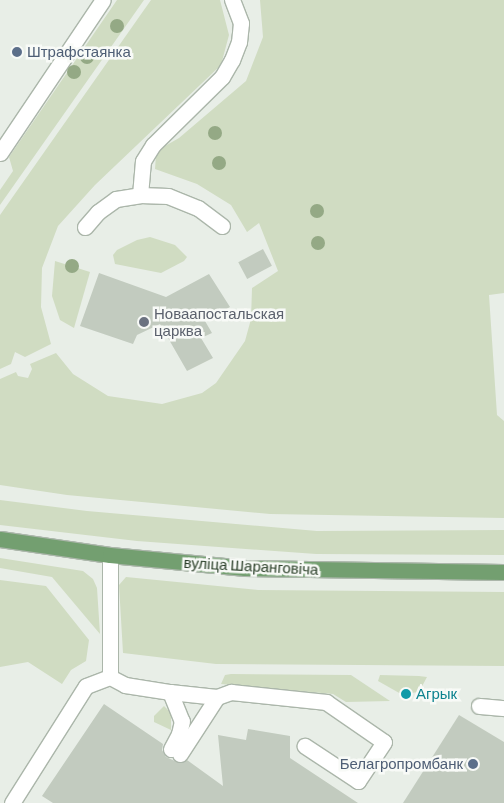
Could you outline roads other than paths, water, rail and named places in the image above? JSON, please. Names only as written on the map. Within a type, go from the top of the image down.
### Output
[{"type":"main road","name":"вуліца Шаранговіча","points":[[0,539],[110,555],[245,568],[504,572]]},
{"type":"lane","points":[[0,153],[103,0]]},
{"type":"lane","points":[[140,195],[143,161],[153,145],[222,77],[232,60],[239,42],[241,23],[232,0]]},
{"type":"lane","points":[[85,228],[98,212],[116,199],[140,195],[168,196],[198,208],[222,226]]},
{"type":"lane","points":[[110,555],[110,677]]},
{"type":"lane","points":[[12,803],[86,686],[110,677],[125,685],[170,692],[217,697],[231,692],[326,702],[384,742],[358,781],[305,746]]},
{"type":"lane","points":[[170,692],[182,721],[175,752],[217,697]]},
{"type":"lane","points":[[479,706],[504,708]]},
{"type":"place","name":"Штрафстаянка","points":[[17,52]]},
{"type":"place","name":"Новаапостальская царква","points":[[144,322]]},
{"type":"place","name":"Агрык","points":[[406,694]]},
{"type":"place","name":"Белагропромбанк","points":[[473,764]]}]
